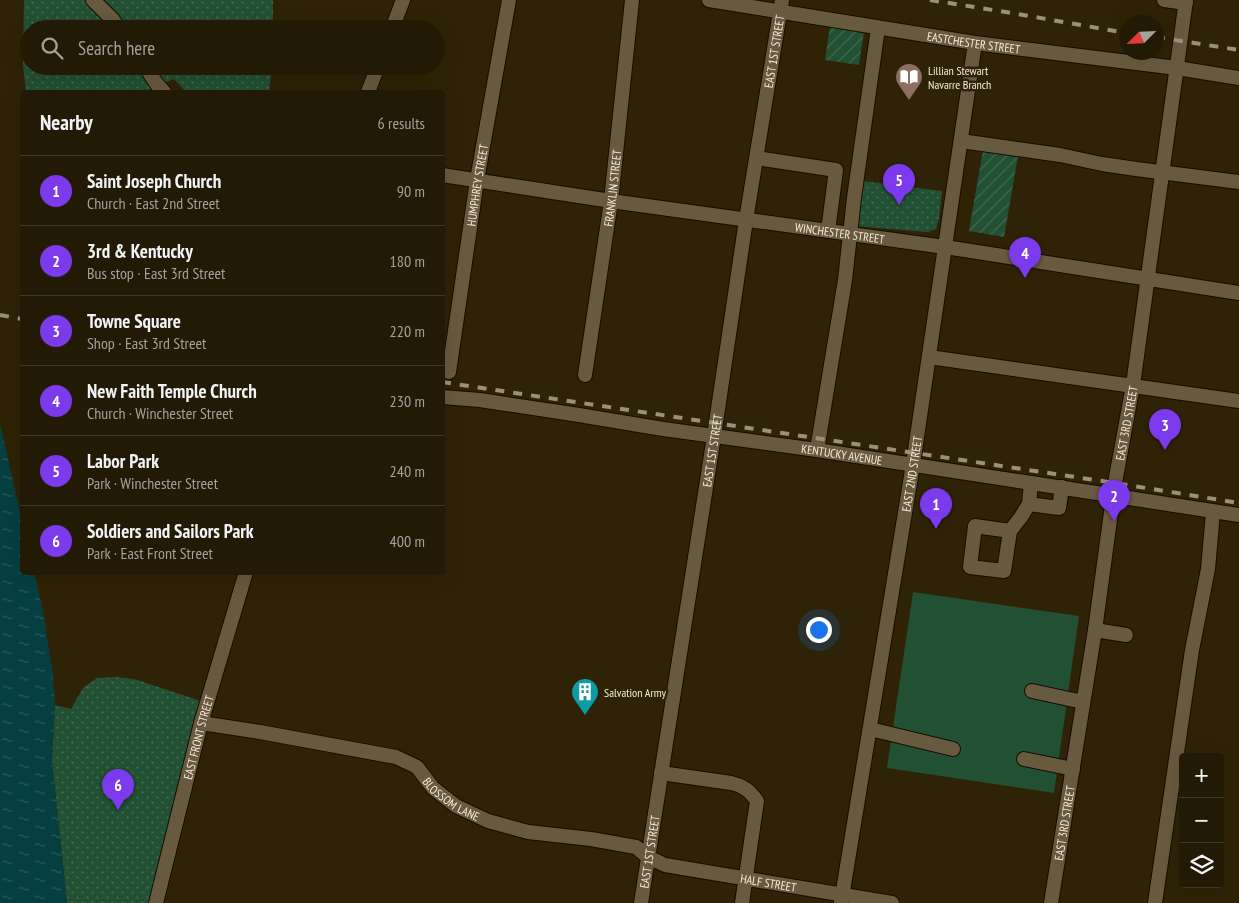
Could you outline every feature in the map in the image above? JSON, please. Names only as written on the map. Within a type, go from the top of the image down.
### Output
[{"type":"street","points":[[93,0],[113,20]]},
{"type":"street","points":[[395,20],[403,0]]},
{"type":"street","name":"HUMPHREY STREET","points":[[449,372],[477,180],[509,0]]},
{"type":"street","name":"FRANKLIN STREET","points":[[585,375],[611,201],[632,0]]},
{"type":"street","name":"EASTCHESTER STREET","points":[[709,0],[782,6],[878,28],[975,43],[1177,68],[1239,78]]},
{"type":"street","points":[[1164,0],[1186,2]]},
{"type":"street","name":"EAST 3RD STREET","points":[[1051,903],[1095,630],[1113,495],[1133,385],[1186,2]]},
{"type":"street","name":"EAST 1ST STREET","points":[[641,903],[746,220],[782,6]]},
{"type":"street","points":[[817,450],[845,280],[854,198],[878,28]]},
{"type":"street","name":"EAST 2ND STREET","points":[[842,899],[913,464],[975,43]]},
{"type":"street","points":[[150,75],[162,90]]},
{"type":"street","points":[[369,90],[375,75]]},
{"type":"street","points":[[961,141],[1060,155],[1136,170],[1239,182]]},
{"type":"street","points":[[756,158],[836,170],[828,231]]},
{"type":"street","name":"WINCHESTER STREET","points":[[445,175],[611,201],[945,247],[1239,293]]},
{"type":"street","points":[[929,357],[1239,401]]},
{"type":"street","name":"KENTUCKY AVENUE","points":[[445,397],[489,401],[1239,515]]},
{"type":"street","points":[[1010,531],[1029,504],[1031,483]]},
{"type":"street","points":[[1029,504],[1059,508],[1062,487]]},
{"type":"street","points":[[1155,903],[1192,650],[1208,569],[1213,512]]},
{"type":"street","name":"EAST FRONT STREET","points":[[156,903],[201,723],[245,575]]},
{"type":"street","points":[[1095,630],[1126,635]]},
{"type":"street","points":[[1032,691],[1084,702]]},
{"type":"street","name":"BLOSSOM LANE","points":[[201,723],[396,757],[417,767],[433,788],[456,806],[488,821],[528,832],[591,839],[636,847],[648,857]]},
{"type":"street","points":[[870,729],[953,749]]},
{"type":"street","points":[[1024,759],[1073,769]]},
{"type":"street","points":[[661,773],[742,786],[757,801],[742,903]]},
{"type":"street","name":"HALF STREET","points":[[648,857],[665,865],[746,879],[842,899],[892,903]]},
{"type":"green space","points":[[24,0],[273,0],[273,20],[24,20]]},
{"type":"green space","points":[[830,26],[864,31],[859,65],[825,60]]},
{"type":"green space","points":[[24,75],[271,75],[269,90],[184,90],[174,79],[149,90],[26,90]]},
{"type":"green space","points":[[984,144],[1019,150],[1004,237],[969,231]]},
{"type":"green space","points":[[862,181],[942,191],[936,229],[928,232],[855,226]]},
{"type":"green space","points":[[913,592],[1079,616],[1054,793],[887,768]]},
{"type":"green space","points":[[116,677],[134,679],[207,703],[156,903],[67,903],[52,760],[55,705],[71,709],[83,688],[97,678]]},
{"type":"water","points":[[0,424],[20,512],[20,575],[34,575],[43,611],[53,676],[55,705],[52,760],[67,903],[0,903]]},
{"type":"railway","points":[[930,0],[1119,32]]},
{"type":"railway","points":[[1164,38],[1239,50]]},
{"type":"railway","points":[[0,315],[20,319]]},
{"type":"railway","points":[[445,382],[1239,503]]},
{"type":"place","name":"Lillian Stewart Navarre Branch","points":[[909,101]]},
{"type":"place","name":"Labor Park","points":[[899,205]]},
{"type":"place","name":"New Faith Temple Church","points":[[1025,278]]},
{"type":"place","name":"Towne Square","points":[[1165,450]]},
{"type":"place","name":"3rd & Kentucky","points":[[1114,521]]},
{"type":"place","name":"Saint Joseph Church","points":[[936,529]]},
{"type":"place","name":"Salvation Army","points":[[585,716]]},
{"type":"place","name":"Soldiers and Sailors Park","points":[[118,810]]}]
